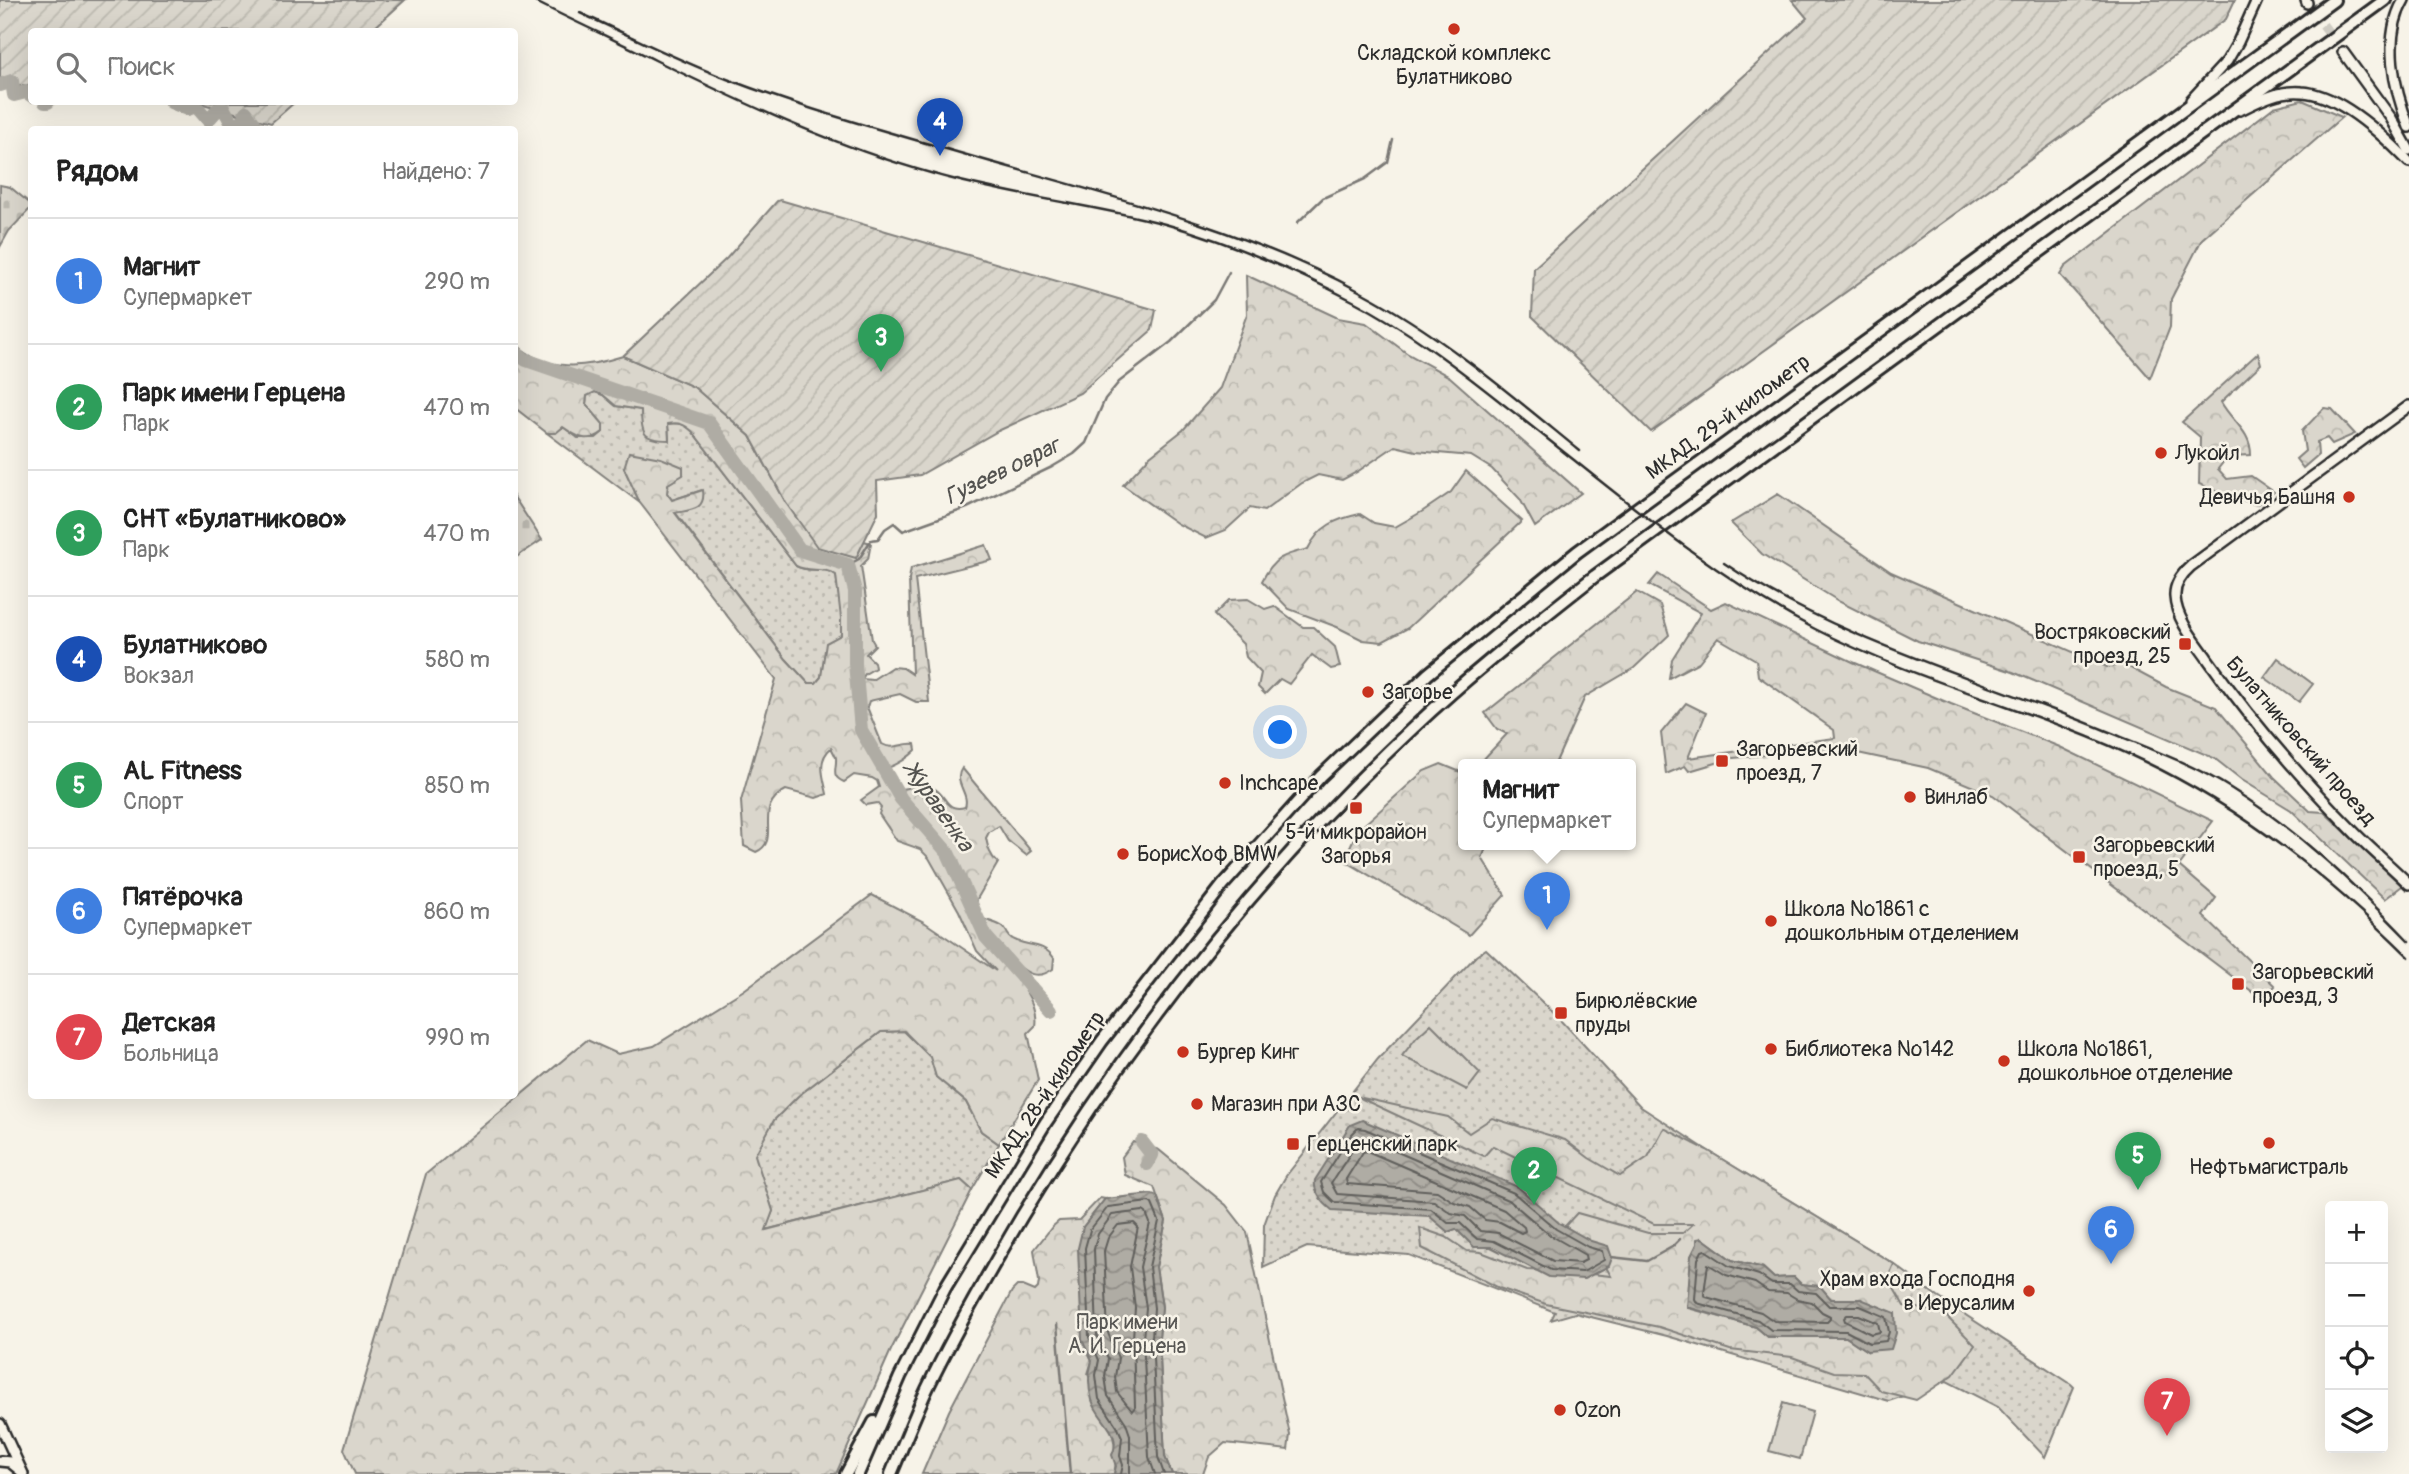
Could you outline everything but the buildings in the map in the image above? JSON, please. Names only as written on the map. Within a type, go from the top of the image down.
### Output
[{"type":"highway","points":[[891,1474],[927,1390],[971,1303],[1071,1138],[1158,1014],[1214,942],[1277,868],[1343,797],[1448,696],[1595,576],[2385,0]]},
{"type":"highway","name":"МКАД, 29-й километр","points":[[1321,776],[1428,674],[1577,552],[2332,2]]},
{"type":"highway","name":"МКАД, 28-й километр","points":[[858,1474],[922,1333],[1019,1163],[1102,1041],[1223,885],[1321,776]]},
{"type":"highway","points":[[846,1474],[922,1333]]},
{"type":"street","points":[[2178,113],[2227,61],[2257,0]]},
{"type":"street","points":[[2404,0],[2395,19],[2392,45],[2395,75],[2409,127]]},
{"type":"street","points":[[2343,52],[2409,144]]},
{"type":"street","points":[[2197,136],[2260,100],[2276,94],[2304,92],[2326,99],[2377,130],[2409,162]]},
{"type":"street","points":[[2398,129],[2409,150]]},
{"type":"street","name":"Булатниковский проезд","points":[[2409,406],[2184,572],[2174,594],[2178,611],[2229,689],[2319,796],[2409,884]]},
{"type":"street","points":[[0,1424],[4,1442],[23,1473]]},
{"type":"street","points":[[0,1461],[10,1462],[23,1473]]},
{"type":"green space","points":[[0,0],[405,0],[374,28],[28,28],[28,85],[0,88]]},
{"type":"green space","points":[[1792,0],[2235,0],[2226,19],[1651,432],[1532,316],[1534,268],[1807,18]]},
{"type":"green space","points":[[2302,100],[2342,117],[2202,239],[2171,299],[2170,327],[2150,378],[2060,275],[2065,267],[2274,107]]},
{"type":"green space","points":[[207,105],[292,105],[271,123]]},
{"type":"green space","points":[[0,185],[10,187],[28,202],[28,211],[9,231],[0,247]]},
{"type":"green space","points":[[780,200],[1156,310],[1152,330],[1080,393],[998,431],[920,475],[877,481],[878,513],[856,558],[817,547],[786,503],[750,436],[694,387],[623,356],[727,258]]},
{"type":"green space","points":[[1246,275],[1338,318],[1366,323],[1408,354],[1450,377],[1581,493],[1535,527],[1520,499],[1492,469],[1471,456],[1416,451],[1395,446],[1342,480],[1318,475],[1302,483],[1264,511],[1250,508],[1226,530],[1206,538],[1178,524],[1123,485],[1150,456],[1183,430],[1220,388],[1247,314]]},
{"type":"green space","points":[[518,346],[540,359],[566,365],[594,363],[623,356],[694,387],[750,436],[786,503],[856,558],[864,541],[871,543],[868,559],[861,566],[875,645],[866,654],[874,662],[875,668],[862,679],[872,680],[892,667],[903,668],[912,674],[909,579],[911,568],[986,545],[992,560],[915,579],[929,702],[916,702],[900,694],[869,701],[867,707],[882,744],[891,747],[915,744],[916,750],[913,753],[890,767],[889,779],[893,790],[928,786],[938,791],[953,807],[965,807],[959,778],[962,768],[1031,851],[1026,855],[1008,841],[999,826],[989,832],[986,838],[988,845],[991,855],[998,863],[977,899],[977,908],[981,917],[1004,928],[1010,937],[1038,946],[1054,958],[1053,969],[1039,975],[1028,972],[1006,956],[1001,960],[1025,990],[1033,1008],[1035,1026],[1028,1033],[1038,1080],[999,1144],[981,1131],[966,1102],[936,1077],[930,1057],[904,1031],[881,1032],[798,1096],[774,1120],[755,1155],[773,1211],[766,1230],[961,1180],[972,1190],[891,1350],[836,1474],[355,1474],[344,1449],[426,1174],[587,1040],[618,1054],[654,1046],[744,990],[872,895],[924,922],[996,971],[977,951],[959,911],[929,858],[920,849],[897,841],[879,814],[881,808],[877,803],[866,805],[861,800],[879,787],[877,781],[854,775],[844,782],[840,780],[835,772],[836,758],[831,748],[822,764],[827,794],[816,798],[786,790],[770,805],[764,847],[756,852],[744,846],[741,801],[776,679],[640,503],[624,468],[629,452],[661,458],[683,467],[683,475],[668,484],[667,493],[672,500],[703,490],[699,506],[675,513],[786,659],[808,683],[816,683],[821,677],[826,643],[841,635],[836,575],[796,566],[692,431],[684,425],[668,424],[669,440],[654,439],[643,430],[641,410],[616,406],[595,392],[587,396],[586,404],[603,424],[603,432],[592,438],[578,436],[563,427],[556,433],[547,433],[518,410]]},
{"type":"green space","points":[[2258,353],[2261,364],[2221,402],[2248,439],[2251,455],[2228,456],[2218,469],[2227,479],[2251,476],[2274,492],[2256,505],[2199,484],[2200,437],[2182,422]]},
{"type":"green space","points":[[595,392],[616,406],[641,410],[669,440],[668,424],[678,423],[692,431],[796,566],[836,575],[842,618],[841,636],[827,644],[821,677],[816,683],[808,683],[786,659],[675,512],[702,490],[672,500],[667,493],[668,484],[682,475],[624,468],[640,503],[547,433],[556,432],[563,427],[578,438],[596,438],[603,432],[602,423],[586,404],[587,395]]},
{"type":"green space","points":[[2324,408],[2332,409],[2355,434],[2332,444],[2327,438],[2317,442],[2318,455],[2303,468],[2296,459],[2305,451],[2302,431]]},
{"type":"green space","points":[[1466,471],[1522,521],[1408,628],[1382,642],[1363,640],[1289,609],[1262,581],[1275,562],[1286,555],[1308,549],[1317,535],[1329,525],[1360,514],[1374,523],[1395,527],[1451,492]]},
{"type":"green space","points":[[1778,494],[1891,572],[2107,667],[2125,665],[2166,687],[2216,707],[2274,777],[2310,811],[2324,812],[2402,886],[2385,899],[2291,810],[2242,780],[2214,758],[2013,672],[1918,641],[1840,602],[1762,554],[1731,523]]},
{"type":"green space","points":[[518,503],[542,540],[518,556]]},
{"type":"green space","points":[[1658,574],[1711,609],[1726,602],[1853,662],[2060,747],[2213,821],[2179,866],[2216,898],[2203,916],[2275,986],[2262,999],[1993,795],[1928,768],[1853,752],[1813,751],[1733,758],[1689,771],[1685,766],[1666,774],[1661,733],[1686,703],[1706,713],[1688,758],[1835,738],[1834,730],[1758,676],[1756,660],[1718,638],[1699,662],[1669,678],[1672,659],[1701,613],[1649,585]]},
{"type":"green space","points":[[1637,592],[1660,605],[1669,635],[1634,668],[1585,697],[1557,759],[1484,759],[1507,734],[1497,729],[1485,713]]},
{"type":"green space","points":[[1248,599],[1265,609],[1274,606],[1303,627],[1313,627],[1335,647],[1340,667],[1331,669],[1312,655],[1289,684],[1280,679],[1265,694],[1258,687],[1261,673],[1246,657],[1243,644],[1214,615],[1229,600]]},
{"type":"green space","points":[[2278,658],[2313,684],[2299,702],[2264,677]]},
{"type":"green space","points":[[1441,764],[1458,771],[1458,850],[1485,850],[1482,858],[1505,895],[1469,935],[1344,860],[1357,831],[1424,771]]},
{"type":"green space","points":[[1486,949],[1561,1020],[1641,1107],[1894,1264],[1938,1297],[2071,1384],[2074,1387],[2045,1457],[1998,1407],[1947,1381],[1889,1401],[1667,1336],[1575,1313],[1551,1320],[1555,1312],[1409,1255],[1307,1247],[1263,1267],[1264,1225],[1275,1195],[1286,1176],[1378,1059],[1476,956]]},
{"type":"green space","points":[[1431,1024],[1480,1073],[1467,1090],[1402,1056]]},
{"type":"green space","points":[[904,1031],[931,1057],[936,1077],[966,1102],[981,1131],[999,1144],[972,1190],[961,1180],[765,1230],[773,1211],[754,1155],[774,1120],[798,1096],[881,1032]]},
{"type":"green space","points":[[1358,1097],[1448,1117],[1469,1133],[1492,1118],[1565,1140],[1620,1176],[1648,1157],[1664,1128],[1707,1150],[1894,1264],[1888,1278],[1904,1306],[1942,1312],[1975,1345],[1953,1375],[1916,1400],[1881,1391],[1864,1373],[1834,1372],[1792,1357],[1730,1350],[1659,1327],[1546,1304],[1499,1288],[1422,1248],[1420,1228],[1446,1237],[1467,1251],[1481,1252],[1527,1270],[1611,1276],[1596,1249],[1565,1226],[1577,1213],[1648,1233],[1683,1233],[1693,1224],[1654,1224],[1493,1146],[1484,1156]],"holes":[[[1702,1238],[1732,1260],[1763,1268],[1774,1278],[1794,1277],[1801,1284],[1820,1287],[1831,1299],[1861,1299],[1867,1351],[1846,1337],[1768,1337],[1756,1327],[1688,1308],[1691,1256]]]},
{"type":"green space","points":[[1133,1142],[1159,1150],[1226,1205],[1247,1232],[1290,1435],[1288,1450],[1225,1443],[1209,1457],[1203,1474],[1172,1474],[1165,1457],[1159,1338],[1162,1307],[1156,1267],[1166,1221],[1154,1187],[1125,1175],[1122,1157]]},
{"type":"green space","points":[[1100,1198],[1105,1199],[1083,1227],[1082,1340],[1092,1361],[1088,1374],[1113,1435],[1116,1461],[1114,1474],[922,1474],[949,1411],[1012,1291],[1017,1286],[1035,1291],[1038,1288],[1034,1250],[1059,1221],[1079,1220]]},
{"type":"green space","points":[[1783,1403],[1813,1412],[1800,1459],[1769,1451]]},
{"type":"water","points":[[1362,1120],[1518,1187],[1559,1223],[1591,1241],[1608,1246],[1612,1258],[1609,1266],[1584,1279],[1549,1277],[1491,1247],[1474,1247],[1456,1229],[1448,1232],[1429,1216],[1332,1210],[1315,1189],[1315,1180],[1350,1125]]},
{"type":"water","points":[[1152,1194],[1157,1196],[1166,1221],[1156,1267],[1162,1307],[1159,1338],[1165,1457],[1172,1474],[1114,1474],[1114,1440],[1092,1400],[1089,1376],[1092,1361],[1082,1340],[1078,1248],[1083,1227],[1105,1199]]},
{"type":"water","points":[[1702,1238],[1732,1260],[1763,1268],[1774,1278],[1794,1277],[1801,1284],[1820,1286],[1831,1299],[1861,1299],[1895,1313],[1896,1333],[1891,1349],[1867,1351],[1846,1337],[1768,1337],[1756,1327],[1687,1307],[1691,1256],[1697,1239]]},
{"type":"waterway","points":[[0,85],[12,81],[14,95],[28,93]]},
{"type":"waterway","points":[[178,105],[188,109],[196,106],[208,120],[218,109],[224,109],[231,122],[244,123],[246,112],[256,126]]},
{"type":"waterway","name":"Гузеев овраг","points":[[1297,223],[1323,198],[1365,179],[1388,162],[1393,140]]},
{"type":"waterway","name":"Гузеев овраг","points":[[848,565],[859,559],[871,540],[878,539],[885,529],[894,523],[903,531],[967,508],[1074,454],[1086,443],[1105,399],[1119,382],[1171,342],[1214,300],[1229,272]]},
{"type":"waterway","name":"Журавенка","points":[[518,354],[526,360],[709,423],[800,550],[848,565],[855,591],[855,663],[861,730],[901,799],[948,853],[986,937],[1051,1010]]},
{"type":"waterway","name":"Журавенка","points":[[1142,1142],[1152,1155],[1147,1164]]},
{"type":"waterway","name":"Журавенка","points":[[1152,1155],[1158,1154]]},
{"type":"waterway","points":[[1611,1257],[1647,1261],[1672,1247],[1680,1239]]},
{"type":"waterway","points":[[1057,1324],[1070,1474]]},
{"type":"tunnel","points":[[2307,3],[2343,52]]},
{"type":"railway","points":[[532,0],[725,93],[862,151],[963,182],[1136,217],[1189,231],[1261,258],[1353,301],[1412,336],[1449,362],[1654,524],[1774,606],[1855,648],[2062,726],[2180,780],[2251,824],[2317,873],[2409,957]]},
{"type":"railway","points":[[580,13],[690,64],[780,98],[1156,210],[1261,246],[1311,267],[1361,292],[1420,327],[1475,366],[1580,451]]},
{"type":"railway","points":[[1724,563],[1768,590],[1862,636],[2139,744],[2217,780],[2257,805],[2303,841],[2347,879],[2409,941]]},
{"type":"place","name":"Складской комплекс Булатниково","points":[[1454,29]]},
{"type":"place","name":"Булатниково","points":[[940,156]]},
{"type":"place","name":"СНТ «Булатниково»","points":[[881,372]]},
{"type":"place","name":"Лукойл","points":[[2161,453]]},
{"type":"place","name":"Девичья Башня","points":[[2349,497]]},
{"type":"place","name":"Востряковский проезд, 25","points":[[2185,644]]},
{"type":"place","name":"Загорье","points":[[1368,692]]},
{"type":"place","name":"Загорьевский проезд, 7","points":[[1722,761]]},
{"type":"place","name":"Inchcape","points":[[1225,783]]},
{"type":"place","name":"Винлаб","points":[[1910,797]]},
{"type":"place","name":"5-й микрорайон Загорья","points":[[1356,808]]},
{"type":"place","name":"БорисХоф BMW","points":[[1123,854]]},
{"type":"place","name":"Загорьевский проезд, 5","points":[[2079,857]]},
{"type":"place","name":"Школа №1861 с дошкольным отделением","points":[[1771,921]]},
{"type":"place","name":"Магнит","points":[[1547,930]]},
{"type":"place","name":"Загорьевский проезд, 3","points":[[2238,984]]},
{"type":"place","name":"Бирюлёвские пруды","points":[[1561,1013]]},
{"type":"place","name":"Библиотека №142","points":[[1771,1049]]},
{"type":"place","name":"Бургер Кинг","points":[[1183,1052]]},
{"type":"place","name":"Школа №1861, дошкольное отделение","points":[[2004,1061]]},
{"type":"place","name":"Магазин при АЗС","points":[[1197,1104]]},
{"type":"place","name":"Нефтьмагистраль","points":[[2269,1143]]},
{"type":"place","name":"Герценский парк","points":[[1293,1144]]},
{"type":"place","name":"AL Fitness","points":[[2138,1190]]},
{"type":"place","name":"Парк имени Герцена","points":[[1534,1205]]},
{"type":"place","name":"Пятёрочка","points":[[2111,1264]]},
{"type":"place","name":"Храм входа Господня в Иерусалим","points":[[2029,1291]]},
{"type":"place","name":"Ozon","points":[[1560,1410]]},
{"type":"place","name":"Детская","points":[[2167,1436]]},
{"type":"park label","name":"Парк имени А. И. Герцена","points":[[1127,1334]]}]
